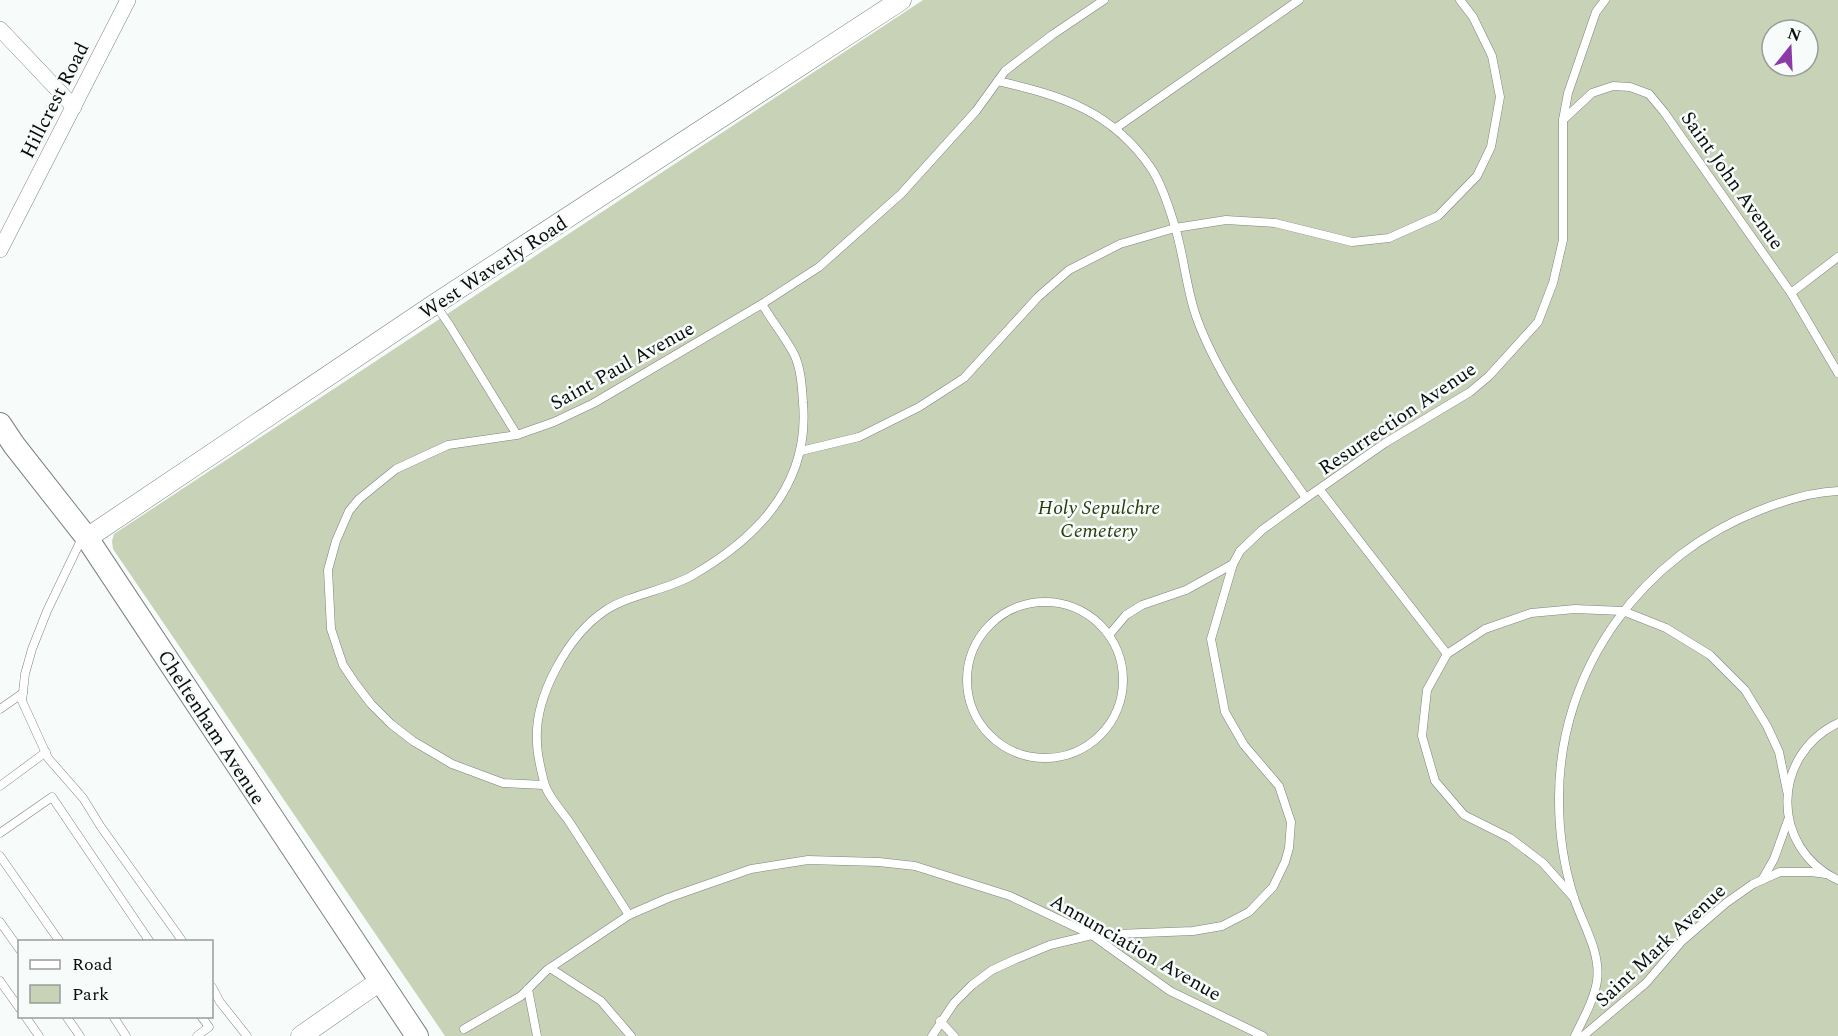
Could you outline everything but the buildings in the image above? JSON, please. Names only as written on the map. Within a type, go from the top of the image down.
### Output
[{"type":"main road","name":"Cheltenham Avenue","points":[[0,424],[7,450],[86,536],[417,1036]]},
{"type":"street","name":"Hillcrest Road","points":[[0,250],[128,0]]},
{"type":"street","name":"West Waverly Road","points":[[86,536],[435,304],[901,0]]},
{"type":"street","points":[[0,29],[74,107]]},
{"type":"street","points":[[301,1036],[380,981]]},
{"type":"lane","name":"Saint Paul Avenue","points":[[544,785],[503,783],[453,764],[413,741],[371,704],[355,683],[343,665],[331,629],[328,570],[336,542],[349,511],[359,499],[396,469],[448,445],[517,435],[554,422],[594,403],[762,304],[819,267],[901,194],[976,111],[1005,71],[1052,35],[1104,0]]},
{"type":"lane","points":[[1116,128],[1299,0]]},
{"type":"lane","points":[[801,452],[860,437],[919,407],[964,378],[1038,297],[1069,270],[1120,244],[1175,228],[1226,220],[1275,223],[1352,242],[1389,238],[1438,216],[1477,176],[1491,147],[1500,97],[1492,56],[1473,17],[1460,0]]},
{"type":"lane","name":"Resurrection Avenue","points":[[1233,564],[1240,551],[1262,530],[1306,498],[1385,443],[1470,392],[1489,376],[1538,322],[1553,283],[1563,240],[1563,120],[1568,93],[1596,12],[1605,0]]},
{"type":"lane","points":[[998,81],[1041,91],[1078,105],[1116,128],[1152,169],[1175,228],[1196,316],[1229,387],[1306,498]]},
{"type":"lane","name":"Saint John Avenue","points":[[1563,120],[1592,93],[1613,86],[1630,87],[1649,94],[1791,293],[1838,373]]},
{"type":"lane","points":[[1791,293],[1838,257]]},
{"type":"lane","points":[[435,304],[517,435]]},
{"type":"lane","points":[[629,915],[544,785],[537,742],[538,722],[546,690],[570,644],[606,610],[640,594],[668,587],[692,576],[732,550],[758,526],[786,490],[801,452],[804,408],[802,388],[795,355],[762,304]]},
{"type":"lane","points":[[1320,490],[1447,654]]},
{"type":"lane","points":[[1575,1036],[1587,1013],[1597,980],[1594,952],[1574,898],[1562,849],[1559,799],[1563,749],[1579,691],[1595,654],[1623,611],[1656,574],[1695,543],[1738,519],[1784,501],[1838,491]]},
{"type":"lane","points":[[86,536],[43,620],[25,674],[22,701],[48,758],[83,798],[114,846],[182,940]]},
{"type":"lane","points":[[1110,635],[1126,615],[1142,605],[1186,590],[1233,564]]},
{"type":"lane","points":[[932,1036],[954,1003],[992,970],[1050,945],[1092,935],[1193,931],[1222,926],[1249,912],[1273,886],[1285,862],[1291,822],[1279,786],[1244,745],[1225,712],[1211,639],[1233,564]]},
{"type":"lane","points":[[1046,601],[1070,605],[1092,617],[1110,635],[1121,659],[1124,687],[1117,713],[1102,736],[1079,752],[1053,759],[1025,756],[1000,745],[981,726],[969,704],[966,679],[970,655],[981,633],[999,616],[1021,605],[1046,601]]},
{"type":"lane","points":[[1574,898],[1543,863],[1510,838],[1464,815],[1435,781],[1422,736],[1427,690],[1447,654],[1485,630],[1531,612],[1575,609],[1623,611],[1666,628],[1710,655],[1745,690],[1767,726],[1779,752],[1787,791]]},
{"type":"lane","points":[[0,709],[23,693]]},
{"type":"lane","name":"Saint Mark Avenue","points":[[1838,723],[1825,729],[1807,746],[1794,767],[1787,791],[1788,820],[1796,841],[1809,859],[1826,874],[1838,880]]},
{"type":"lane","points":[[0,786],[46,752]]},
{"type":"lane","points":[[0,833],[52,797],[149,940]]},
{"type":"lane","name":"Saint Mark Avenue","points":[[1762,880],[1774,859],[1788,820]]},
{"type":"lane","points":[[0,856],[59,940]]},
{"type":"lane","name":"Annunciation Avenue","points":[[464,1029],[521,996],[550,968],[629,915],[668,898],[751,869],[808,860],[879,862],[915,866],[983,887],[1056,916],[1092,935],[1170,991],[1263,1036]]},
{"type":"lane","name":"Saint Mark Avenue","points":[[1582,1036],[1646,982],[1682,941],[1717,910],[1753,884],[1780,872],[1826,874]]},
{"type":"lane","points":[[0,922],[18,947]]},
{"type":"lane","points":[[550,968],[601,1001],[630,1036]]},
{"type":"lane","points":[[0,981],[18,1006]]},
{"type":"lane","points":[[213,989],[220,1002],[247,1036]]},
{"type":"lane","points":[[528,989],[537,1036]]},
{"type":"lane","points":[[26,1018],[39,1036]]},
{"type":"lane","points":[[67,1018],[80,1036]]},
{"type":"lane","points":[[114,1018],[126,1036]]},
{"type":"lane","points":[[197,1036],[208,1027],[202,1018]]},
{"type":"lane","points":[[940,1021],[954,1036]]},
{"type":"green space","name":"Holy Sepulchre Cemetery","points":[[923,0],[1838,0],[1838,1036],[445,1036],[113,549],[114,534]]}]
